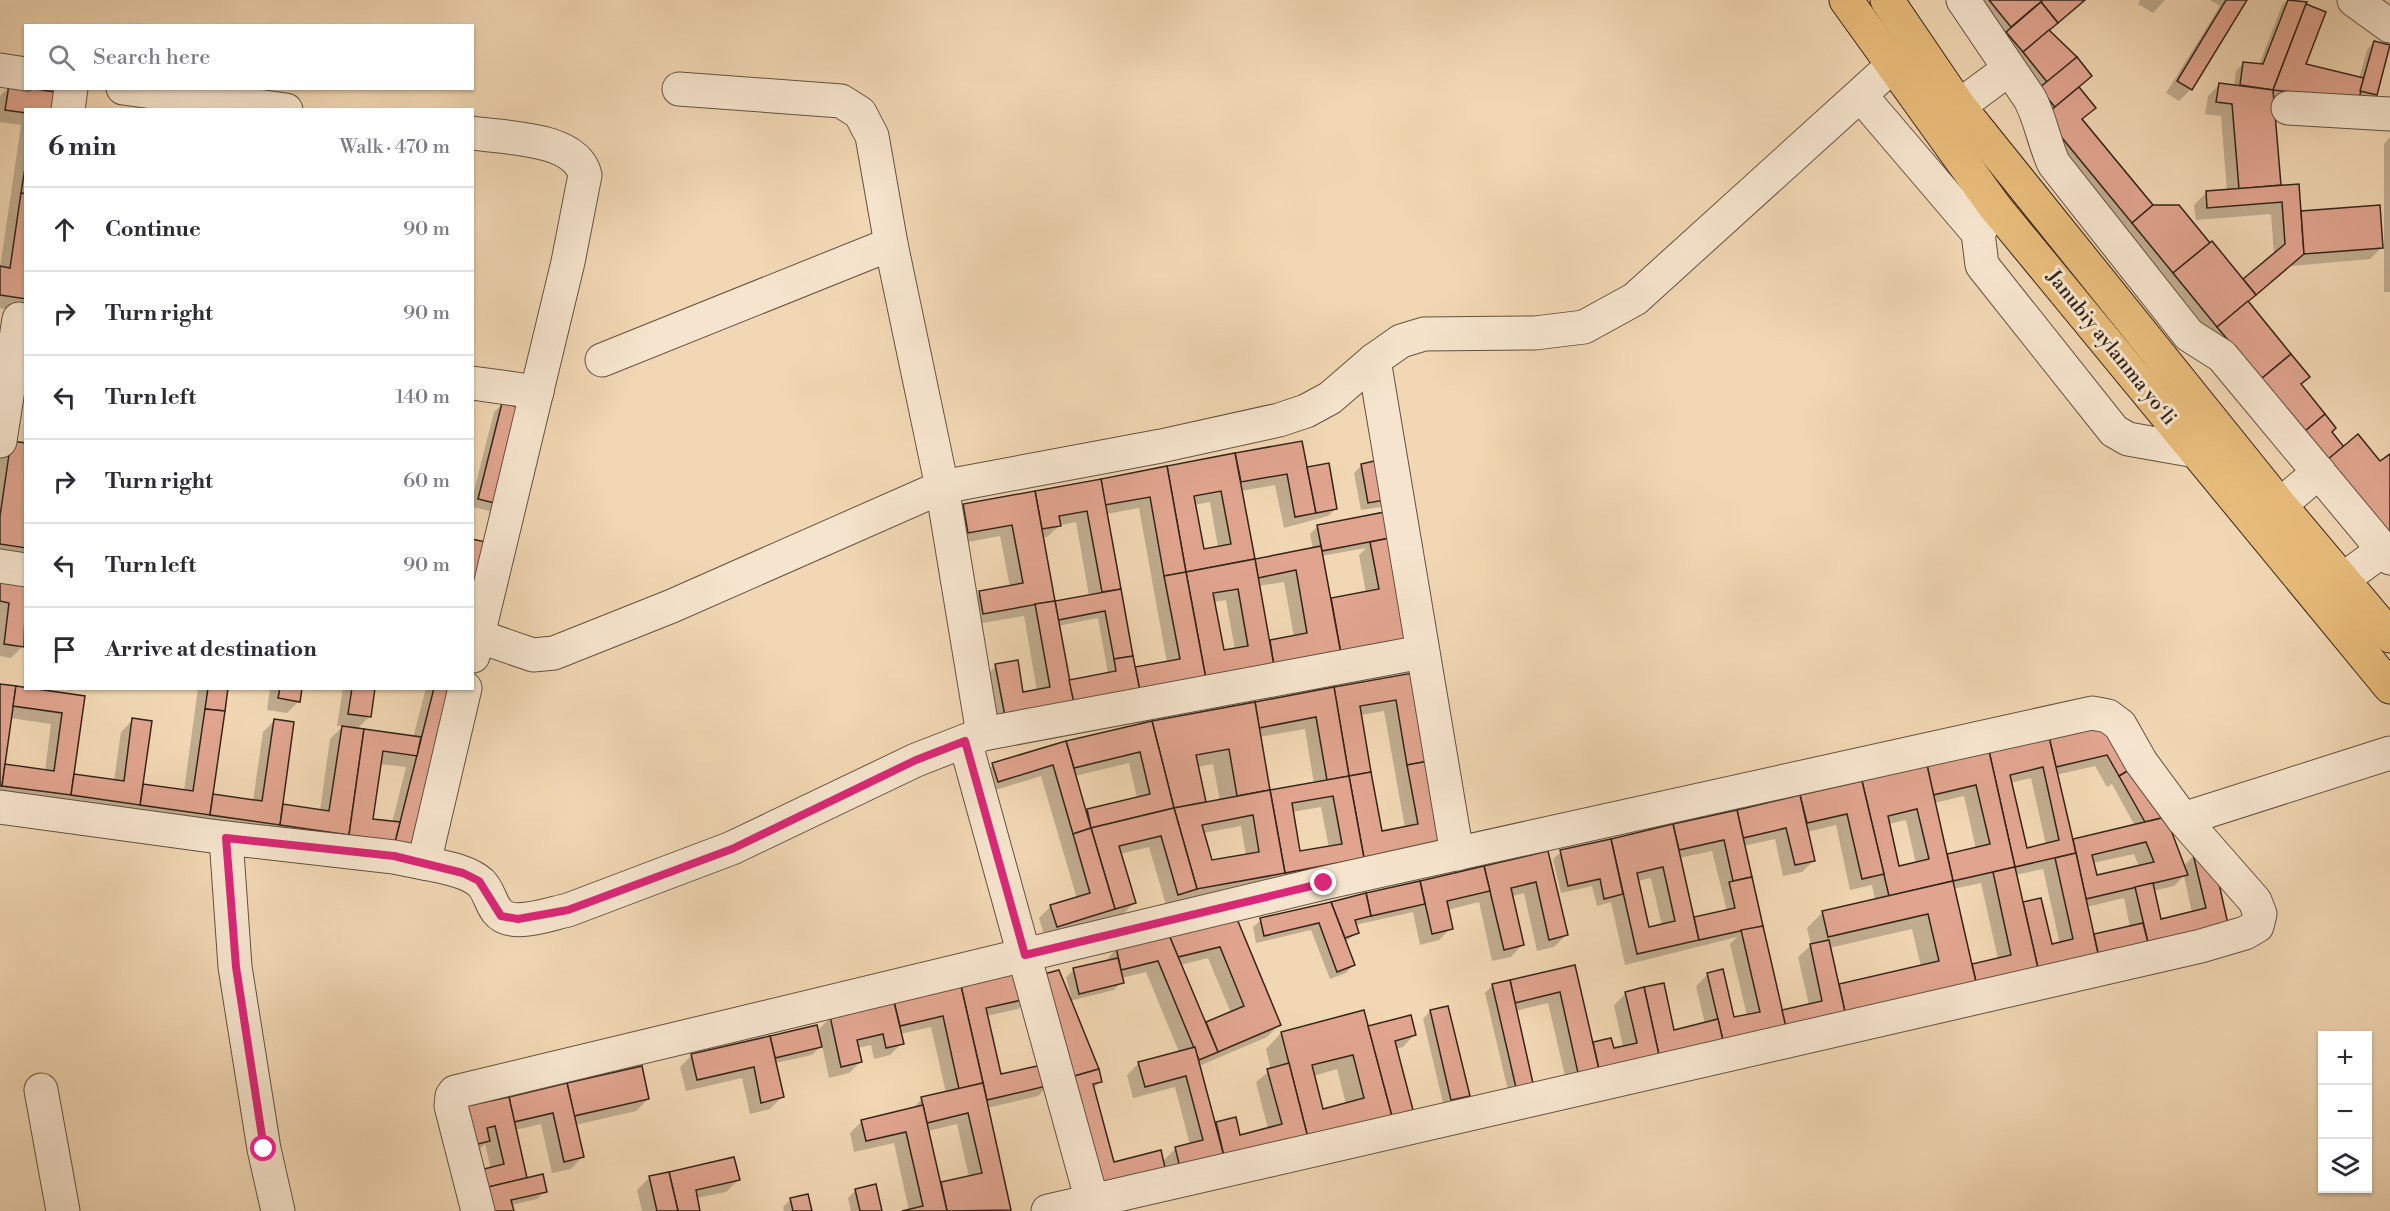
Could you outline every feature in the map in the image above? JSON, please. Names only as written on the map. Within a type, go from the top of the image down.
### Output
[{"type":"highway","name":"Janubiy aylanma yoʻli","points":[[1846,0],[1892,66],[1986,220],[2196,451],[2390,687]]},
{"type":"highway","name":"Janubiy aylanma yoʻli","points":[[1887,0],[1959,106],[2280,506],[2390,636]]},
{"type":"street","points":[[1963,0],[2039,116],[2055,164],[2189,335],[2222,356],[2386,554],[2342,580]]},
{"type":"street","points":[[2354,0],[2390,26]]},
{"type":"street","points":[[474,134],[538,142],[567,151],[583,165],[585,174],[537,392],[474,642],[533,655],[554,653],[576,647],[942,487],[1161,446],[1279,420],[1306,411],[1330,398],[1374,360],[1401,341],[1424,334],[1535,333],[1584,327],[1635,299],[1892,66]]},
{"type":"street","points":[[1959,106],[2009,69]]},
{"type":"street","points":[[0,70],[24,74]]},
{"type":"street","points":[[679,89],[841,101],[860,113],[872,136],[891,244],[942,487],[974,737],[1025,955],[1092,1201]]},
{"type":"street","points":[[68,108],[71,90]]},
{"type":"street","points":[[138,90],[271,108]]},
{"type":"street","points":[[1861,96],[1986,220],[1982,265],[2114,431],[2128,439],[2196,451]]},
{"type":"street","points":[[2288,108],[2390,114]]},
{"type":"street","points":[[2005,164],[2044,135]]},
{"type":"street","points":[[2072,247],[2102,224]]},
{"type":"street","points":[[602,360],[891,244]]},
{"type":"street","points":[[2117,305],[2146,280]]},
{"type":"street","points":[[0,441],[15,318]]},
{"type":"street","points":[[2162,358],[2189,335]]},
{"type":"street","points":[[1374,360],[1457,854]]},
{"type":"street","points":[[474,383],[537,392]]},
{"type":"street","points":[[2280,506],[2319,472]]},
{"type":"street","points":[[0,566],[24,570]]},
{"type":"street","points":[[0,807],[226,838],[394,856],[463,873],[479,881],[501,916],[508,919],[540,916],[568,910],[732,849],[906,764],[974,737],[1422,652]]},
{"type":"street","points":[[424,863],[465,690]]},
{"type":"street","points":[[478,1211],[451,1106],[452,1096],[456,1092],[1457,854],[2092,713],[2108,716],[2120,725],[2141,762],[2182,819],[2255,901],[2260,914],[2257,926],[2245,933],[2201,946],[1048,1211]]},
{"type":"street","points":[[2182,819],[2390,753]]},
{"type":"street","points":[[226,838],[236,967],[264,1149],[278,1211]]},
{"type":"street","points":[[40,1090],[63,1211]]},
{"type":"building","points":[[1989,0],[2043,0],[2011,27]]},
{"type":"building","points":[[2043,0],[2085,0],[2058,23],[2041,2]]},
{"type":"building","points":[[2226,0],[2247,0],[2192,90],[2177,81]]},
{"type":"building","points":[[2288,0],[2307,2],[2273,90],[2240,85],[2243,62],[2263,64]]},
{"type":"building","points":[[2041,2],[2058,23],[2023,52],[2006,32]]},
{"type":"building","points":[[2306,4],[2326,12],[2306,64],[2364,78],[2359,99],[2273,90]]},
{"type":"building","points":[[2049,30],[2077,57],[2047,82],[2023,52]]},
{"type":"building","points":[[2374,41],[2390,45],[2377,95],[2360,91]]},
{"type":"building","points":[[2077,57],[2092,76],[2055,107],[2039,88]]},
{"type":"building","points":[[2219,83],[2273,90],[2281,185],[2239,189],[2232,104],[2216,102]]},
{"type":"building","points":[[9,85],[24,87],[24,90],[62,93],[59,108],[24,108],[24,113],[5,110]]},
{"type":"building","points":[[2079,87],[2096,108],[2082,119],[2153,205],[2132,223],[2044,116]]},
{"type":"building","points":[[24,174],[24,194],[21,193]]},
{"type":"building","points":[[2299,184],[2304,254],[2256,295],[2243,279],[2285,244],[2282,202],[2207,208],[2206,191]]},
{"type":"building","points":[[21,193],[24,194],[24,299],[0,295],[0,266],[10,268]]},
{"type":"building","points":[[2153,205],[2179,205],[2210,243],[2173,273],[2132,223]]},
{"type":"building","points":[[2380,205],[2383,248],[2304,254],[2301,211]]},
{"type":"building","points":[[2212,241],[2256,295],[2217,327],[2173,273]]},
{"type":"building","points":[[2248,301],[2291,354],[2261,379],[2217,327]]},
{"type":"building","points":[[2291,354],[2310,377],[2301,384],[2325,414],[2304,432],[2261,379]]},
{"type":"building","points":[[502,403],[523,408],[499,504],[478,499]]},
{"type":"building","points":[[2325,414],[2336,428],[2332,432],[2344,447],[2327,460],[2304,432]]},
{"type":"building","points":[[2358,434],[2380,461],[2390,454],[2390,536],[2327,460]]},
{"type":"building","points":[[11,441],[24,443],[24,548],[0,544],[0,516]]},
{"type":"building","points":[[1302,441],[1316,513],[1295,517],[1287,474],[1241,482],[1235,453]]},
{"type":"building","points":[[1235,453],[1255,559],[1186,572],[1167,466]],"holes":[[[1221,491],[1231,544],[1204,549],[1194,496]]]},
{"type":"building","points":[[1383,459],[1390,499],[1368,503],[1361,464]]},
{"type":"building","points":[[1329,463],[1337,509],[1316,513],[1307,467]]},
{"type":"building","points":[[1167,466],[1186,572],[1164,576],[1150,497],[1105,505],[1101,479]]},
{"type":"building","points":[[1101,479],[1121,589],[1102,592],[1087,511],[1059,516],[1061,526],[1042,529],[1035,491]]},
{"type":"building","points":[[1035,491],[1055,601],[983,614],[979,591],[1023,583],[1012,525],[968,533],[963,504]]},
{"type":"building","points":[[1390,511],[1395,537],[1322,551],[1317,525]]},
{"type":"building","points":[[1395,537],[1414,640],[1341,654],[1331,598],[1379,589],[1370,542]]},
{"type":"building","points":[[474,539],[490,543],[474,606]]},
{"type":"building","points":[[1321,546],[1341,654],[1274,666],[1270,640],[1307,633],[1296,570],[1258,578],[1255,559]]},
{"type":"building","points":[[1255,559],[1274,666],[1206,679],[1186,572]],"holes":[[[1238,589],[1248,646],[1224,650],[1213,593]]]},
{"type":"building","points":[[1186,572],[1206,679],[1140,691],[1135,667],[1180,659],[1164,576]]},
{"type":"building","points":[[0,576],[24,580],[24,647],[4,644],[9,603],[0,601]]},
{"type":"building","points":[[1121,589],[1133,656],[1114,659],[1105,611],[1058,620],[1055,601]]},
{"type":"building","points":[[1055,601],[1074,703],[1005,716],[995,664],[1018,660],[1023,692],[1050,687],[1035,604]]},
{"type":"building","points":[[1133,656],[1140,691],[1074,703],[1069,680],[1116,671],[1114,659]]},
{"type":"building","points":[[1418,672],[1434,760],[1407,765],[1396,700],[1360,706],[1371,772],[1349,776],[1334,687]]},
{"type":"building","points":[[0,684],[16,686],[2,786],[0,786]]},
{"type":"building","points":[[16,686],[24,687],[24,690],[44,690],[85,696],[71,795],[2,786],[5,764],[54,771],[62,713],[13,706]]},
{"type":"building","points":[[1334,687],[1349,776],[1327,780],[1316,717],[1259,728],[1255,702]]},
{"type":"building","points":[[208,690],[228,690],[225,711],[205,709]]},
{"type":"building","points":[[280,690],[302,690],[300,702],[278,698]]},
{"type":"building","points":[[352,690],[375,690],[371,717],[348,714]]},
{"type":"building","points":[[433,690],[457,690],[418,845],[395,842]]},
{"type":"building","points":[[1255,702],[1270,790],[1237,796],[1229,749],[1196,755],[1206,802],[1174,808],[1152,721]]},
{"type":"building","points":[[205,709],[225,711],[210,815],[140,805],[143,784],[193,791]]},
{"type":"building","points":[[132,718],[152,721],[140,805],[71,795],[74,774],[124,781]]},
{"type":"building","points":[[274,719],[294,722],[280,825],[210,815],[213,794],[262,801]]},
{"type":"building","points":[[1152,721],[1174,808],[1091,828],[1087,809],[1150,794],[1140,752],[1074,768],[1066,741]]},
{"type":"building","points":[[2112,723],[2136,766],[2119,776],[2107,755],[2056,767],[2049,737]]},
{"type":"building","points":[[342,726],[364,729],[349,835],[280,825],[283,804],[329,811]]},
{"type":"building","points":[[364,729],[421,737],[417,756],[383,751],[373,819],[400,822],[395,842],[349,835]]},
{"type":"building","points":[[2049,737],[2076,853],[2015,867],[1989,751]],"holes":[[[2043,767],[2059,840],[2027,848],[2010,775]]]},
{"type":"building","points":[[1066,741],[1091,828],[1073,834],[1053,765],[998,782],[992,763]]},
{"type":"building","points":[[1989,751],[2015,867],[1953,881],[1947,854],[1990,844],[1976,785],[1933,795],[1927,765]]},
{"type":"building","points":[[1434,760],[1449,843],[1364,858],[1349,776],[1371,772],[1382,831],[1418,824],[1407,765]]},
{"type":"building","points":[[1927,765],[1953,881],[1889,896],[1862,781]],"holes":[[[1917,809],[1929,859],[1899,866],[1888,816]]]},
{"type":"building","points":[[2136,766],[2166,817],[2145,822],[2119,776]]},
{"type":"building","points":[[1349,776],[1364,858],[1285,873],[1270,790]],"holes":[[[1333,796],[1342,844],[1300,851],[1292,803]]]},
{"type":"building","points":[[1862,781],[1884,874],[1862,879],[1847,814],[1807,823],[1800,795]]},
{"type":"building","points":[[1270,790],[1285,873],[1197,889],[1174,808]],"holes":[[[1253,815],[1259,852],[1212,860],[1202,825]]]},
{"type":"building","points":[[1800,795],[1815,861],[1795,865],[1786,828],[1743,838],[1737,810]]},
{"type":"building","points":[[1174,808],[1197,889],[1178,895],[1161,836],[1119,846],[1136,903],[1115,909],[1091,828]]},
{"type":"building","points":[[1737,810],[1752,877],[1733,881],[1724,840],[1679,850],[1673,824]]},
{"type":"building","points":[[2166,817],[2188,875],[2086,899],[2073,839]],"holes":[[[2146,842],[2154,862],[2097,875],[2092,855]]]},
{"type":"building","points":[[1673,824],[1699,940],[1637,954],[1611,839]],"holes":[[[1663,867],[1675,921],[1649,927],[1637,873]]]},
{"type":"building","points":[[1091,828],[1115,909],[1057,927],[1050,905],[1090,893],[1073,834]]},
{"type":"building","points":[[1611,839],[1623,894],[1604,899],[1600,879],[1568,886],[1560,850]]},
{"type":"building","points":[[1548,851],[1568,935],[1549,940],[1536,882],[1511,888],[1524,945],[1504,950],[1484,866]]},
{"type":"building","points":[[2076,853],[2100,962],[2040,977],[2023,902],[2041,898],[2052,944],[2073,939],[2055,858]]},
{"type":"building","points":[[2193,854],[2217,875],[2230,933],[2150,951],[2135,887],[2153,883],[2161,919],[2206,908]]},
{"type":"building","points":[[1484,866],[1490,891],[1447,901],[1453,929],[1432,934],[1420,881]]},
{"type":"building","points":[[2015,867],[2040,977],[1978,991],[1972,964],[2011,955],[1993,872]]},
{"type":"building","points":[[1752,877],[1763,926],[1699,940],[1694,917],[1735,908],[1729,882]]},
{"type":"building","points":[[1420,881],[1425,904],[1371,916],[1366,893]]},
{"type":"building","points":[[1953,881],[1978,991],[1847,1021],[1839,984],[1939,961],[1928,914],[1828,937],[1822,911]]},
{"type":"building","points":[[1366,893],[1371,916],[1355,920],[1359,933],[1345,938],[1331,902]]},
{"type":"building","points":[[1331,902],[1355,965],[1337,972],[1319,923],[1264,936],[1260,918]]},
{"type":"building","points":[[1237,919],[1281,1025],[1218,1052],[1206,1022],[1244,1006],[1220,947],[1178,957],[1169,935]]},
{"type":"building","points":[[2143,923],[2150,951],[2100,962],[2094,934]]},
{"type":"building","points":[[1763,926],[1788,1035],[1725,1049],[1707,973],[1723,969],[1734,1017],[1760,1012],[1741,930]]},
{"type":"building","points":[[1169,935],[1218,1052],[1199,1060],[1158,961],[1121,970],[1116,947]]},
{"type":"building","points":[[1829,940],[1847,1021],[1788,1035],[1782,1010],[1822,1001],[1810,944]]},
{"type":"building","points":[[1118,958],[1124,983],[1079,994],[1073,968]]},
{"type":"building","points":[[1575,965],[1601,1078],[1580,1082],[1560,992],[1515,1003],[1510,980]]},
{"type":"building","points":[[1059,970],[1099,1069],[1071,1077],[1044,974]]},
{"type":"building","points":[[1025,971],[1031,998],[986,1008],[1001,1074],[1046,1064],[1051,1085],[987,1100],[961,986]]},
{"type":"building","points":[[1510,980],[1534,1088],[1517,1092],[1492,984]]},
{"type":"building","points":[[1664,983],[1674,1030],[1718,1019],[1725,1049],[1661,1064],[1644,987]]},
{"type":"building","points":[[961,986],[983,1083],[959,1089],[943,1016],[900,1026],[894,1002]]},
{"type":"building","points":[[1644,987],[1661,1064],[1601,1078],[1593,1042],[1611,1038],[1614,1048],[1637,1043],[1625,992]]},
{"type":"building","points":[[894,1002],[904,1044],[886,1048],[883,1034],[857,1040],[862,1062],[841,1067],[830,1016]]},
{"type":"building","points":[[1448,1006],[1470,1096],[1451,1100],[1430,1010]]},
{"type":"building","points":[[1364,1010],[1392,1116],[1308,1138],[1281,1032]],"holes":[[[1353,1055],[1364,1098],[1323,1109],[1312,1065]]]},
{"type":"building","points":[[1411,1015],[1416,1035],[1395,1041],[1413,1110],[1392,1116],[1368,1026]]},
{"type":"building","points":[[817,1025],[822,1047],[775,1058],[770,1036]]},
{"type":"building","points":[[770,1036],[784,1097],[761,1103],[754,1067],[697,1080],[691,1054]]},
{"type":"building","points":[[1195,1047],[1225,1160],[1181,1172],[1175,1147],[1203,1140],[1186,1076],[1145,1087],[1138,1062]]},
{"type":"building","points":[[1289,1063],[1308,1138],[1225,1160],[1216,1122],[1236,1117],[1240,1135],[1282,1124],[1267,1069]]},
{"type":"building","points":[[642,1066],[649,1099],[574,1116],[567,1083]]},
{"type":"building","points":[[1099,1069],[1102,1082],[1093,1084],[1114,1162],[1161,1150],[1166,1172],[1101,1190],[1071,1077]]},
{"type":"building","points":[[567,1083],[584,1157],[564,1162],[553,1113],[514,1122],[509,1097]]},
{"type":"building","points":[[983,1083],[1011,1210],[947,1211],[941,1182],[982,1173],[968,1113],[927,1123],[921,1097]]},
{"type":"building","points":[[509,1097],[527,1178],[480,1189],[476,1171],[504,1164],[495,1126],[487,1128],[490,1141],[470,1146],[462,1107]]},
{"type":"building","points":[[923,1105],[947,1211],[902,1211],[923,1206],[906,1132],[866,1141],[861,1120]]},
{"type":"building","points":[[734,1157],[740,1180],[696,1190],[700,1211],[678,1211],[669,1172]]},
{"type":"building","points":[[669,1172],[678,1211],[657,1211],[649,1176]]},
{"type":"building","points":[[543,1174],[547,1192],[511,1200],[514,1211],[489,1211],[484,1188]]},
{"type":"building","points":[[876,1184],[882,1211],[860,1211],[855,1189]]},
{"type":"building","points":[[808,1194],[812,1211],[793,1211],[790,1198]]},
{"type":"route","points":[[264,1149],[236,967],[226,838],[394,856],[463,873],[479,881],[501,916],[518,919],[568,910],[732,849],[827,801],[916,760],[965,741],[1025,955],[1324,883]]}]
